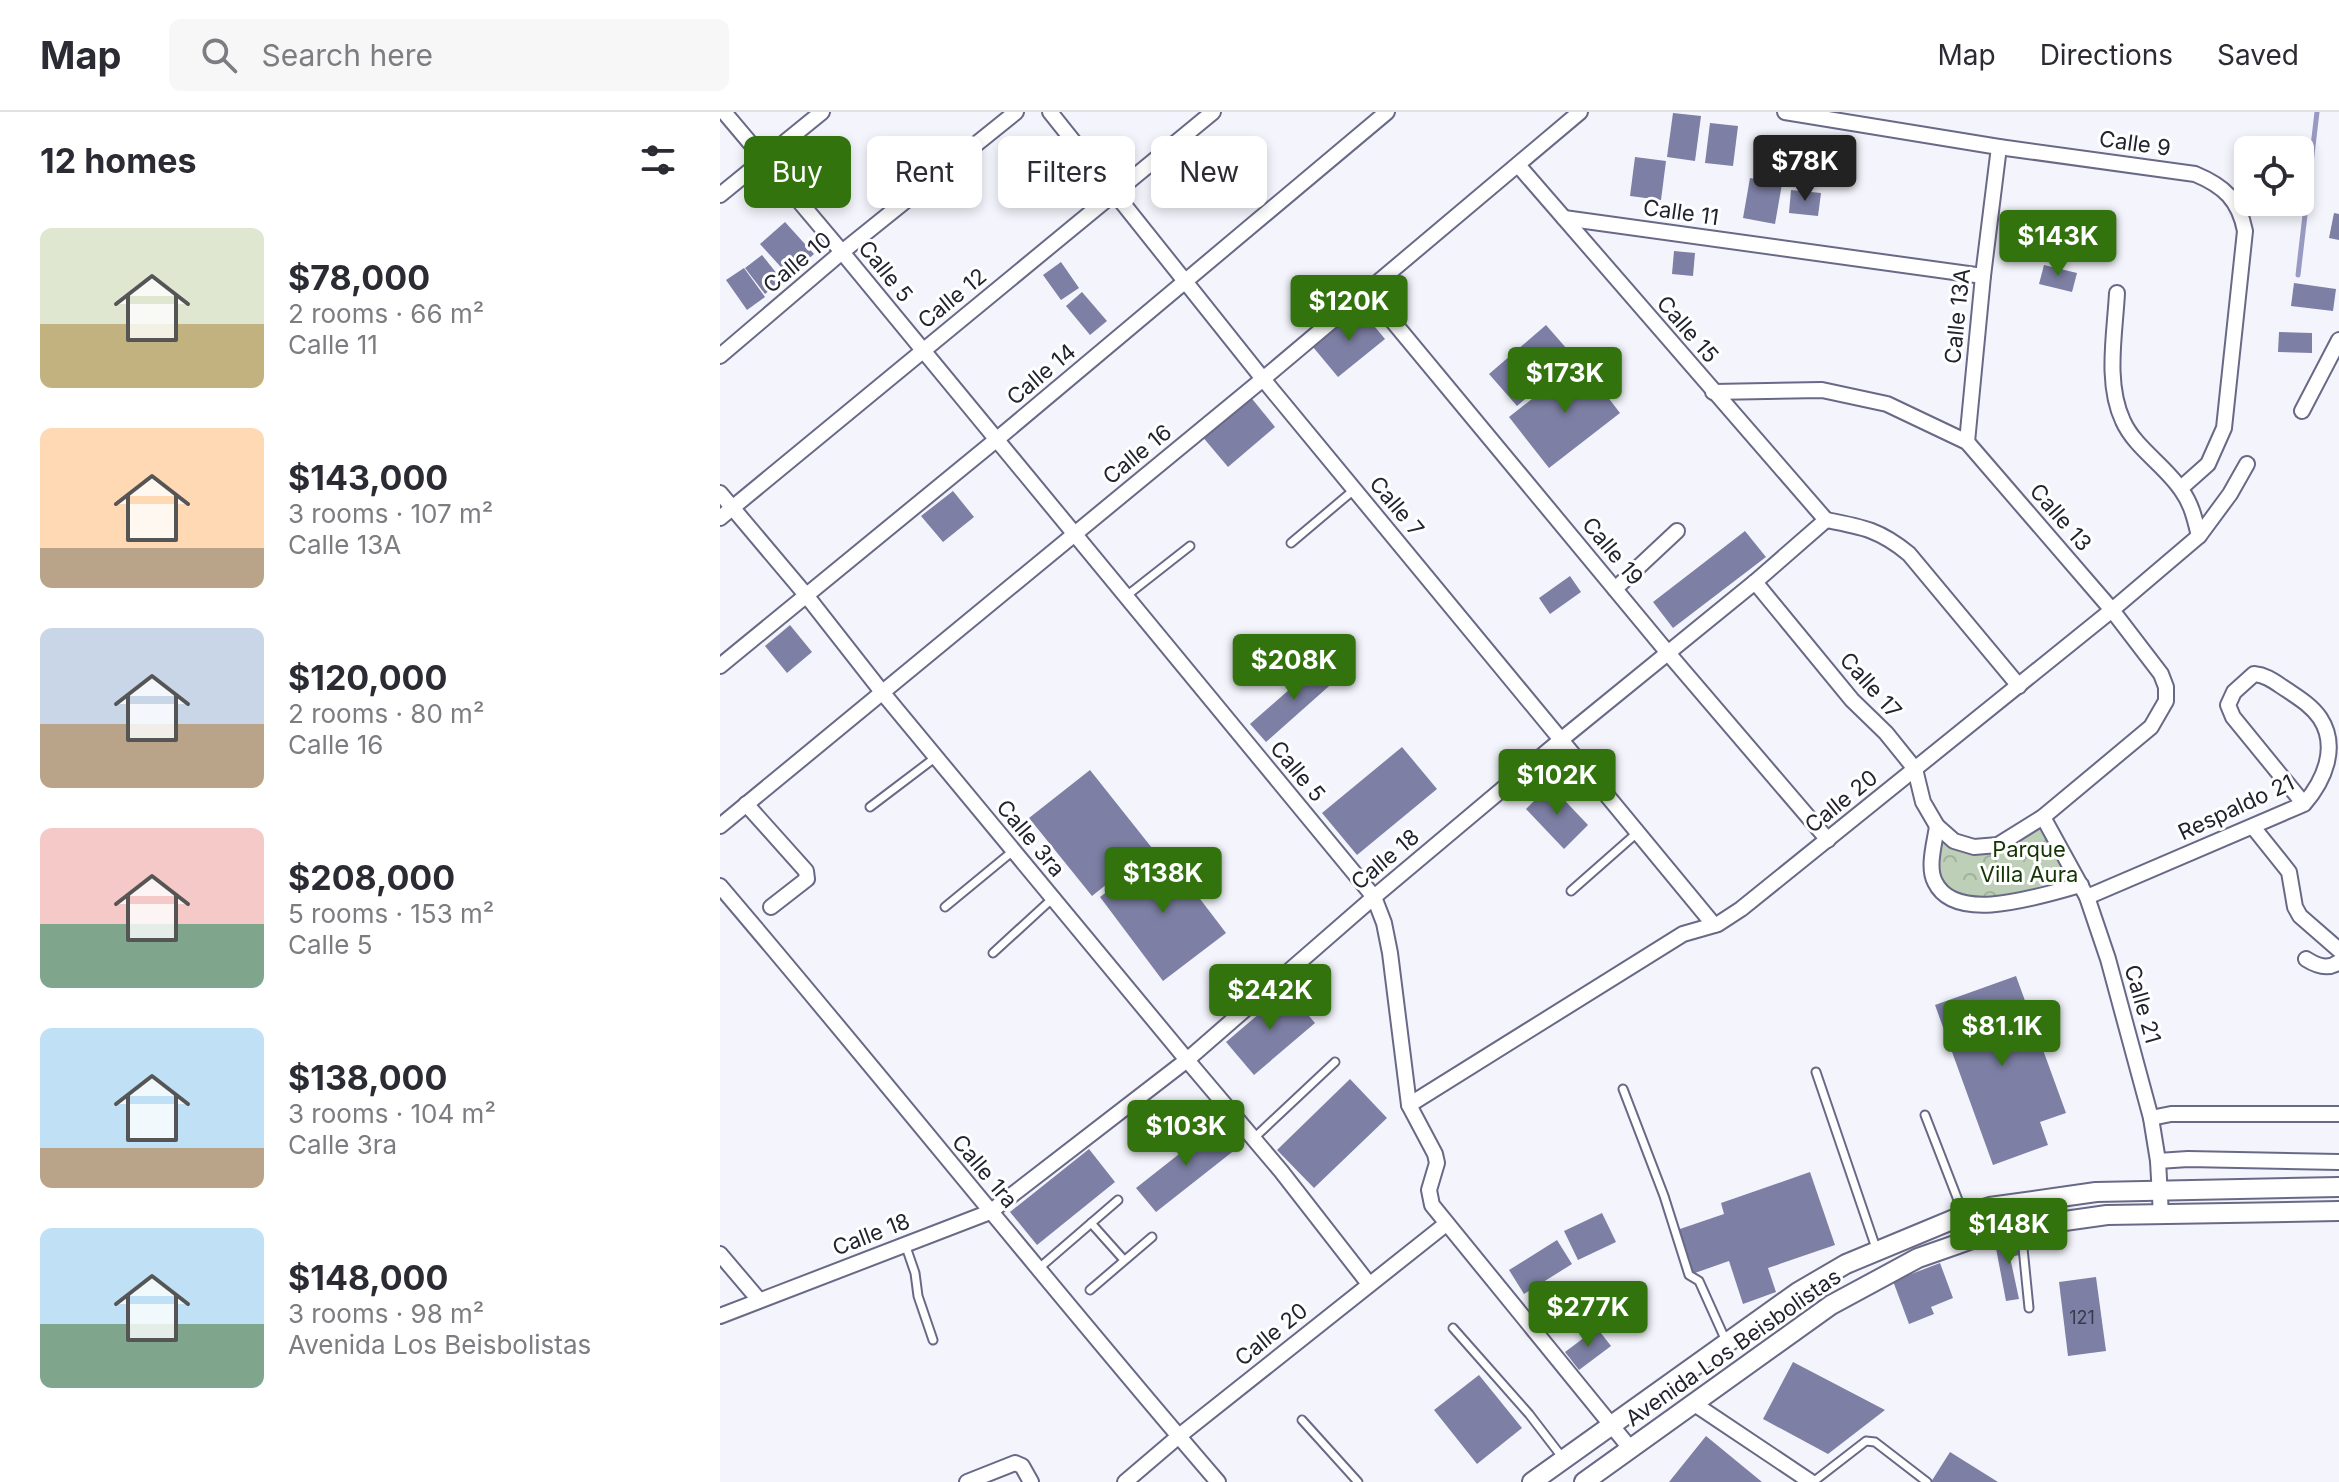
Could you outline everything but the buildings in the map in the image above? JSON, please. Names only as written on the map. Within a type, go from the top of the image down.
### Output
[{"type":"main road","name":"Avenida Los Beisbolistas","points":[[1532,1482],[1798,1292],[1846,1264],[1964,1215],[1990,1207],[2096,1192],[2339,1187]]},
{"type":"main road","name":"Avenida Los Beisbolistas","points":[[1584,1482],[1795,1329],[1875,1279],[1918,1258],[1994,1231],[2107,1215],[2339,1211]]},
{"type":"street","name":"Calle 5","points":[[724,112],[744,136]]},
{"type":"street","points":[[793,136],[822,112]]},
{"type":"street","name":"Calle 10","points":[[720,356],[842,252],[1016,112]]},
{"type":"street","name":"Calle 7","points":[[1050,112],[1070,136]]},
{"type":"street","name":"Calle 12","points":[[1135,178],[1213,112]]},
{"type":"street","name":"Calle 14","points":[[720,666],[996,440],[1387,112]]},
{"type":"street","name":"Calle 16","points":[[720,826],[1263,379],[1366,289],[1580,112]]},
{"type":"street","name":"Calle 9","points":[[1785,112],[1999,147],[2195,174],[2212,181],[2241,209],[2245,231],[2221,436],[2208,464],[2181,488]]},
{"type":"street","name":"Calle 13A","points":[[1967,442],[1999,147]]},
{"type":"street","name":"Calle 15","points":[[1518,165],[1826,520]]},
{"type":"street","points":[[720,195],[744,176]]},
{"type":"street","name":"Calle 5","points":[[805,208],[1374,897],[1384,923],[1390,953],[1409,1105],[1437,1163],[1429,1190],[1430,1199],[1446,1224],[1630,1448]]},
{"type":"street","name":"Calle 12","points":[[720,518],[1098,208]]},
{"type":"street","name":"Calle 7","points":[[1129,208],[1263,379],[1714,925]]},
{"type":"street","name":"Calle 11","points":[[1564,218],[1983,276]]},
{"type":"street","name":"Calle 19","points":[[1366,289],[1668,653],[1828,840]]},
{"type":"street","points":[[2117,293],[2114,391],[2117,408],[2124,425],[2181,488],[2192,508],[2199,536]]},
{"type":"street","points":[[2302,411],[2339,340]]},
{"type":"street","name":"Calle 13","points":[[1713,392],[1822,390],[1887,404],[1967,442],[2112,610],[2161,674],[2166,687],[2166,701],[2151,727],[2043,817]]},
{"type":"street","name":"Calle 20","points":[[1409,1105],[1683,934],[1714,925],[1741,909],[2019,686],[2199,536],[2230,494],[2247,464]]},
{"type":"street","name":"Calle 3ra","points":[[720,493],[1369,1284]]},
{"type":"street","points":[[1826,520],[1867,528],[1889,537],[1909,554],[2019,686]]},
{"type":"street","name":"Calle 18","points":[[720,1316],[990,1212],[1187,1060],[1374,897],[1826,520]]},
{"type":"street","points":[[1615,589],[1677,531]]},
{"type":"street","name":"Calle 17","points":[[1755,582],[1852,700],[1886,733],[1915,769],[1923,802],[1937,826]]},
{"type":"street","name":"Respaldo 21","points":[[2084,891],[2253,827],[2304,804],[2318,787],[2329,750],[2327,732],[2320,718],[2309,705],[2263,674],[2254,674],[2234,692],[2228,705],[2233,717],[2304,804]]},
{"type":"street","points":[[746,804],[806,871],[807,879],[771,907]]},
{"type":"street","points":[[1937,826],[1954,841],[1974,847],[1998,845],[2043,817]]},
{"type":"street","name":"Calle 21","points":[[2043,817],[2084,891],[2108,959],[2151,1118],[2158,1161],[2161,1215]]},
{"type":"street","points":[[1937,826],[1932,857],[1934,881],[1951,900],[1975,906],[2084,891]]},
{"type":"street","points":[[2253,827],[2289,872],[2295,907],[2300,916],[2339,950]]},
{"type":"street","name":"Calle 1ra","points":[[720,886],[816,997],[990,1212],[1218,1482]]},
{"type":"street","points":[[2306,959],[2329,967],[2339,962]]},
{"type":"street","points":[[2151,1118],[2171,1114],[2339,1114]]},
{"type":"street","points":[[2158,1161],[2339,1162]]},
{"type":"street","name":"Calle 20","points":[[1125,1482],[1446,1224]]},
{"type":"street","points":[[720,1254],[759,1300]]},
{"type":"street","points":[[1693,1403],[1812,1482]]},
{"type":"street","points":[[967,1482],[1015,1463],[1022,1466],[1031,1482]]},
{"type":"lane","points":[[1291,543],[1355,489]]},
{"type":"lane","points":[[1125,597],[1190,546]]},
{"type":"lane","points":[[870,807],[936,757]]},
{"type":"lane","points":[[1571,891],[1638,832]]},
{"type":"lane","points":[[945,907],[1013,851]]},
{"type":"lane","points":[[993,953],[1053,898]]},
{"type":"lane","points":[[1253,1139],[1335,1062]]},
{"type":"lane","points":[[1816,1072],[1877,1250]]},
{"type":"lane","points":[[1623,1089],[1664,1196],[1689,1275],[1699,1281],[1726,1341]]},
{"type":"lane","points":[[1925,1115],[1964,1215]]},
{"type":"lane","points":[[1038,1269],[1118,1200]]},
{"type":"lane","points":[[1091,1223],[1124,1260]]},
{"type":"lane","points":[[2021,1226],[2029,1308]]},
{"type":"lane","points":[[1090,1290],[1152,1237]]},
{"type":"lane","points":[[905,1244],[933,1340]]},
{"type":"lane","points":[[1453,1328],[1529,1414],[1563,1459]]},
{"type":"lane","points":[[1302,1420],[1358,1482]]},
{"type":"lane","points":[[1812,1482],[1866,1441],[1875,1442],[1927,1482]]},
{"type":"green space","name":"Parque Villa Aura","points":[[2038,821],[2072,875],[2021,892],[1980,900],[1962,898],[1948,891],[1939,872],[1941,839],[1971,853],[1995,854],[2011,845]]},
{"type":"waterway","points":[[2298,275],[2317,112]]}]
